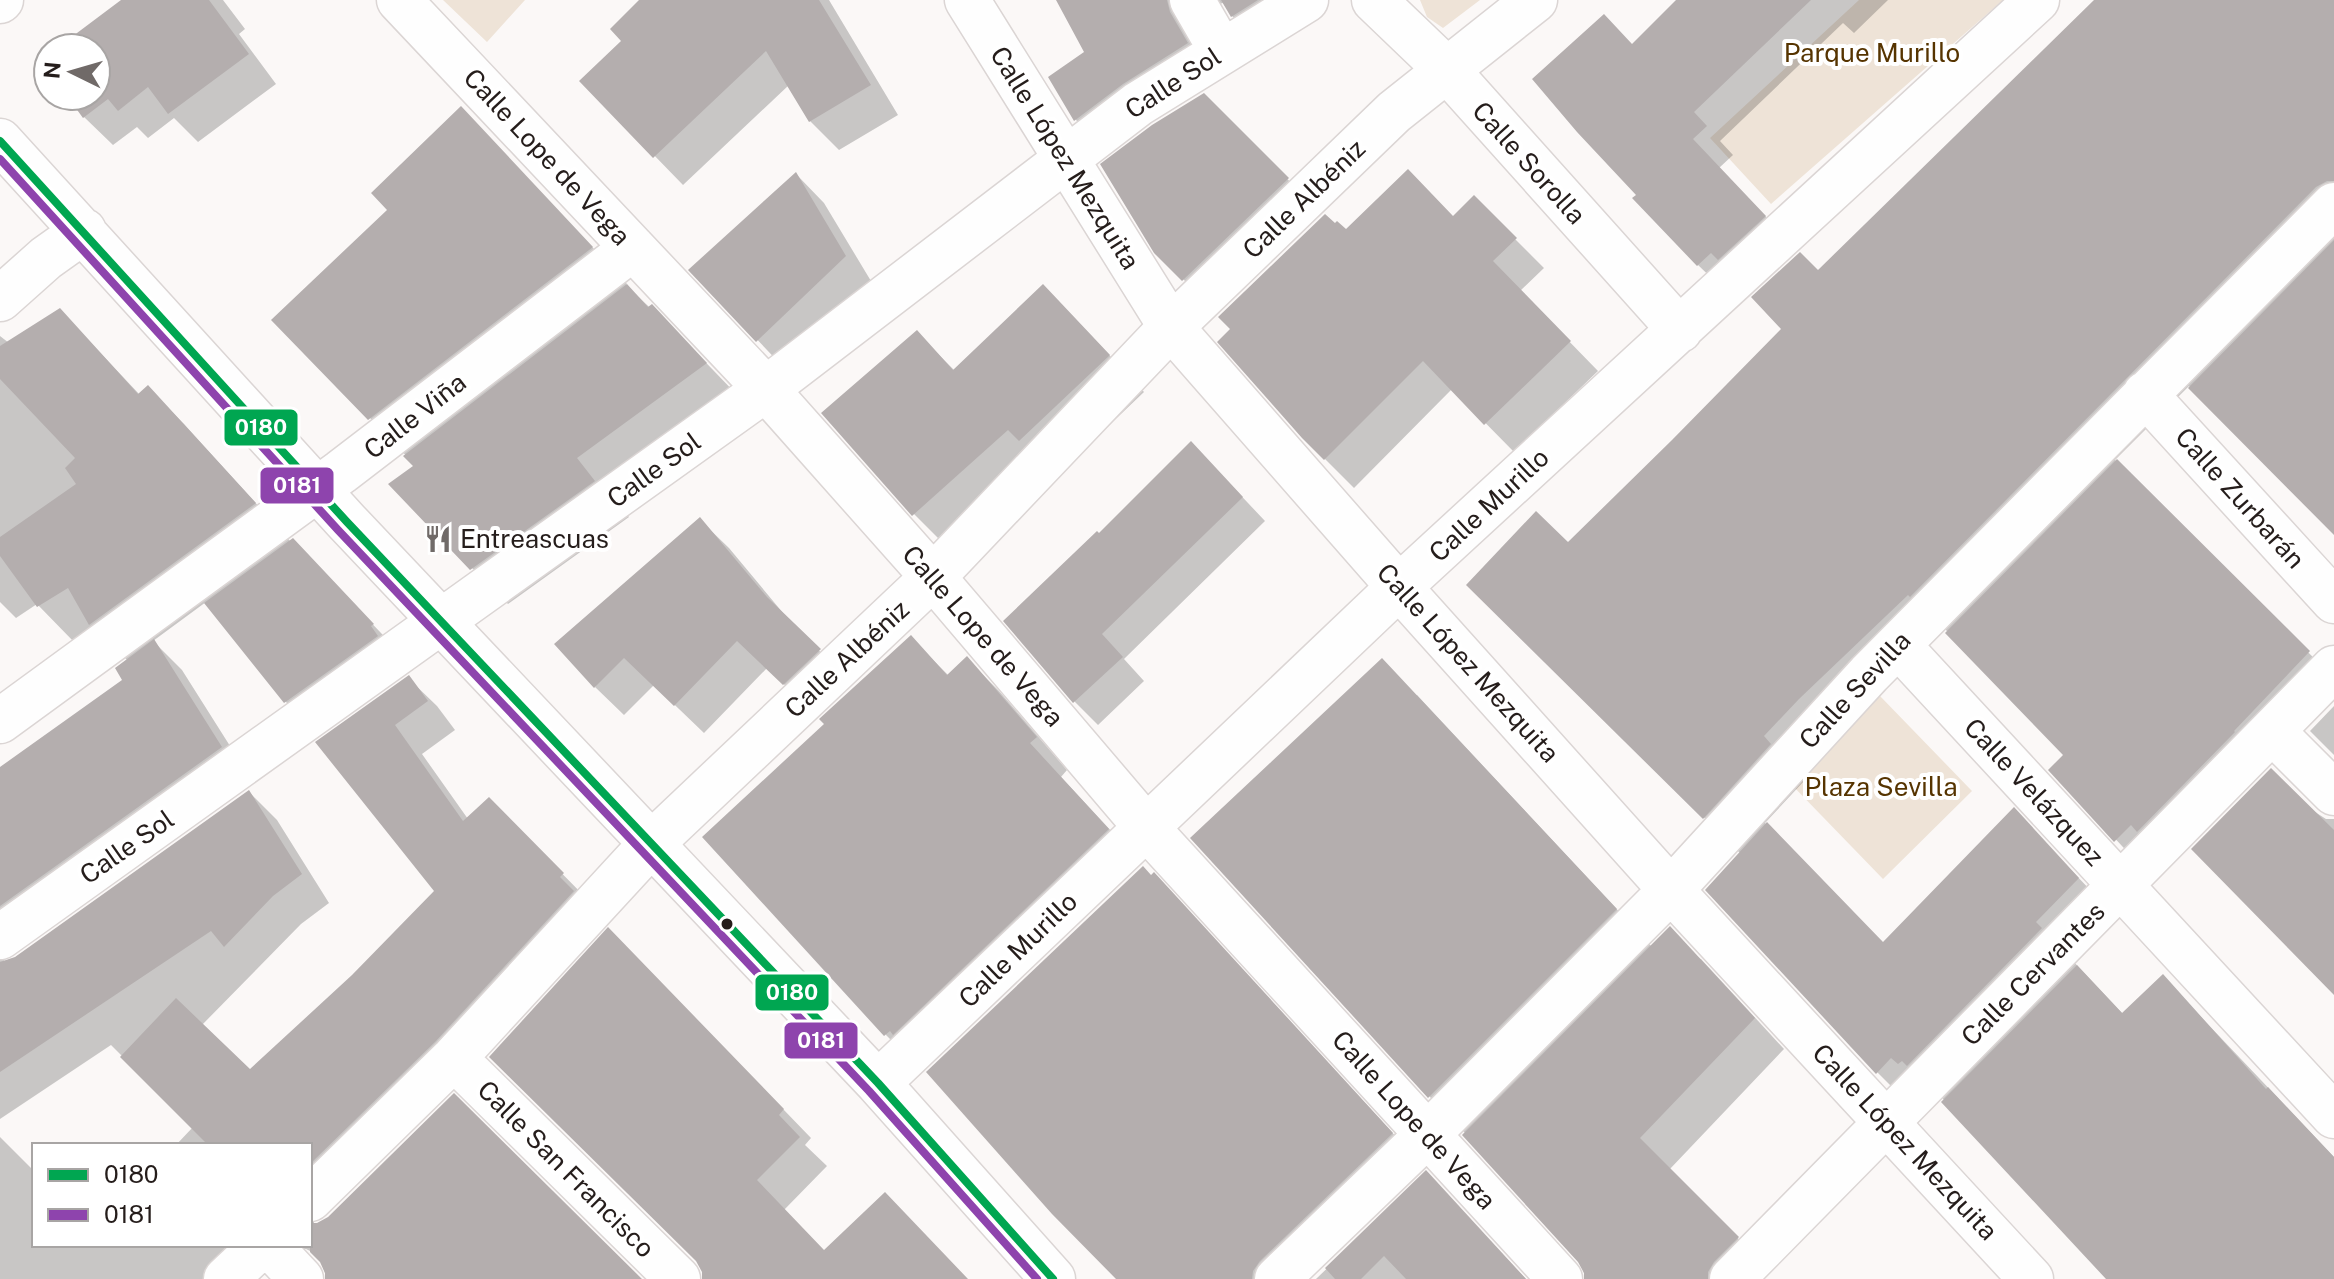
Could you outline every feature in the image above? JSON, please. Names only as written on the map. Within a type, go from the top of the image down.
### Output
[{"type":"street","name":"Calle Lope de Vega","points":[[399,0],[766,389],[933,577],[1146,827],[1560,1279]]},
{"type":"street","name":"Calle López Mezquita","points":[[967,0],[1171,327],[1671,890],[2031,1279]]},
{"type":"street","points":[[1192,0],[1222,52]]},
{"type":"street","name":"Calle Sol","points":[[0,937],[766,389],[1138,104],[1306,0]]},
{"type":"street","name":"Calle Sorolla","points":[[1374,0],[1447,70],[1680,330]]},
{"type":"street","name":"Calle Albéniz","points":[[312,1197],[454,1058],[651,844],[933,577],[1171,327],[1394,112],[1535,0]]},
{"type":"street","name":"Calle Murillo","points":[[878,1083],[1399,587],[2037,0]]},
{"type":"street","points":[[0,141],[318,489],[878,1083],[1053,1279]]},
{"type":"street","name":"Calle Sevilla","points":[[1277,1279],[1427,1135],[1671,890],[1869,674],[2334,205]]},
{"type":"street","points":[[0,299],[46,258],[84,231]]},
{"type":"street","name":"Calle Viña","points":[[0,721],[318,489],[633,248]]},
{"type":"street","name":"Calle Zurbarán","points":[[2145,394],[2334,601]]},
{"type":"street","name":"Calle Velázquez","points":[[1898,645],[2334,1116]]},
{"type":"street","name":"Calle Cervantes","points":[[1732,1279],[2334,668]]},
{"type":"street","points":[[2272,731],[2334,793]]},
{"type":"street","name":"Calle San Francisco","points":[[454,1058],[678,1279]]},
{"type":"street","points":[[226,1279],[260,1247]]},
{"type":"street","points":[[271,1247],[301,1279]]},
{"type":"green space","points":[[443,0],[525,0],[487,42]]},
{"type":"green space","points":[[1420,0],[1480,0],[1443,28],[1427,17]]},
{"type":"green space","name":"Parque Murillo","points":[[1859,0],[2003,0],[1771,204],[1710,138]]},
{"type":"green space","name":"Plaza Sevilla","points":[[1880,696],[1972,791],[1883,879],[1790,783]]},
{"type":"building","points":[[121,0],[209,0],[249,54],[168,114],[148,87],[118,111],[112,104],[112,32],[78,32]]},
{"type":"building","points":[[639,0],[819,0],[871,85],[809,122],[766,51],[653,158],[579,81],[621,41],[610,29]]},
{"type":"building","points":[[1056,0],[1167,0],[1170,12],[1188,43],[1123,84],[1074,121],[1048,77],[1084,52]]},
{"type":"building","points":[[1221,0],[1258,0],[1231,17]]},
{"type":"building","points":[[1676,0],[1811,0],[1694,112],[1707,126],[1693,139],[1766,216],[1718,260],[1711,253],[1697,266],[1632,198],[1636,195],[1532,79],[1604,14],[1632,44]]},
{"type":"building","points":[[2094,0],[2334,0],[2334,181],[2316,187],[1910,597],[1908,595],[1799,699],[1764,736],[1771,744],[1703,819],[1466,585],[1536,511],[1568,542],[1781,329],[1751,297],[1800,252],[1818,270]]},
{"type":"building","points":[[1204,93],[1289,178],[1182,281],[1154,253],[1100,164],[1152,125]]},
{"type":"building","points":[[461,106],[593,247],[368,420],[271,320],[387,210],[371,193]]},
{"type":"building","points":[[1408,169],[1453,216],[1474,195],[1517,238],[1493,261],[1571,341],[1484,425],[1423,361],[1324,460],[1217,342],[1230,329],[1218,317],[1325,214],[1346,229]]},
{"type":"building","points":[[796,172],[846,256],[756,342],[688,270]]},
{"type":"building","points":[[2334,240],[2334,535],[2188,388]]},
{"type":"building","points":[[627,284],[648,307],[652,304],[707,363],[577,458],[595,481],[470,570],[388,484],[413,466],[403,456]]},
{"type":"building","points":[[1043,284],[1110,355],[1019,441],[1008,430],[912,516],[821,413],[917,330],[953,370]]},
{"type":"building","points":[[60,308],[138,394],[148,385],[256,503],[89,625],[68,588],[37,607],[0,556],[0,537],[76,484],[65,468],[75,458],[0,379],[0,346]]},
{"type":"building","points":[[1191,441],[1243,497],[1102,634],[1123,657],[1073,703],[1003,621],[1097,531],[1099,533]]},
{"type":"building","points":[[2117,459],[2310,651],[2137,832],[2131,825],[2114,842],[2048,770],[2063,755],[1945,633]]},
{"type":"building","points":[[700,517],[767,597],[821,649],[783,685],[737,641],[674,706],[624,658],[594,688],[554,644]]},
{"type":"building","points":[[293,538],[374,624],[371,626],[378,636],[284,703],[204,603]]},
{"type":"building","points":[[911,635],[947,675],[967,656],[1037,737],[1030,743],[1109,829],[893,1035],[890,1031],[884,1036],[702,837],[824,724],[819,719]]},
{"type":"building","points":[[154,639],[222,747],[0,906],[0,767],[122,680],[115,668]]},
{"type":"building","points":[[1382,658],[1617,909],[1428,1098],[1190,838]]},
{"type":"building","points":[[409,675],[428,701],[395,725],[463,821],[489,797],[564,873],[560,877],[574,891],[436,1041],[312,1162],[312,1143],[206,1143],[120,1057],[176,998],[250,1069],[352,975],[434,891],[315,742]]},
{"type":"building","points":[[2271,768],[2334,830],[2334,995],[2191,849]]},
{"type":"building","points":[[249,790],[302,874],[273,896],[224,947],[211,931],[0,1072],[0,962],[15,957]]},
{"type":"building","points":[[2014,807],[2079,878],[2036,922],[2042,928],[1907,1066],[1891,1058],[1876,1074],[1705,890],[1767,822],[1883,942]]},
{"type":"building","points":[[1143,866],[1151,875],[1154,872],[1393,1133],[1260,1261],[1252,1279],[1116,1279],[1052,1214],[926,1072]]},
{"type":"building","points":[[1670,926],[1755,1018],[1640,1138],[1739,1237],[1714,1262],[1708,1279],[1584,1279],[1578,1262],[1462,1135]]},
{"type":"building","points":[[608,927],[784,1109],[779,1115],[800,1137],[757,1180],[824,1250],[885,1192],[968,1279],[702,1279],[696,1261],[489,1057]]},
{"type":"building","points":[[2077,965],[2122,1013],[2163,974],[2266,1089],[2268,1087],[2334,1157],[2334,1279],[2106,1279],[1941,1102]]},
{"type":"building","points":[[454,1093],[642,1279],[325,1279],[320,1262],[310,1252],[310,1247],[312,1223],[328,1217]]},
{"type":"building","points":[[1426,1170],[1526,1279],[1406,1279],[1384,1256],[1361,1279],[1335,1279],[1325,1268]]},
{"type":"transit line","name":"0180","points":[[0,141],[347,522],[878,1083],[1053,1279]]},
{"type":"transit line","name":"0181","points":[[0,159],[338,530],[869,1091],[1037,1279]]},
{"type":"place","name":"Entreascuas","points":[[438,539]]}]
